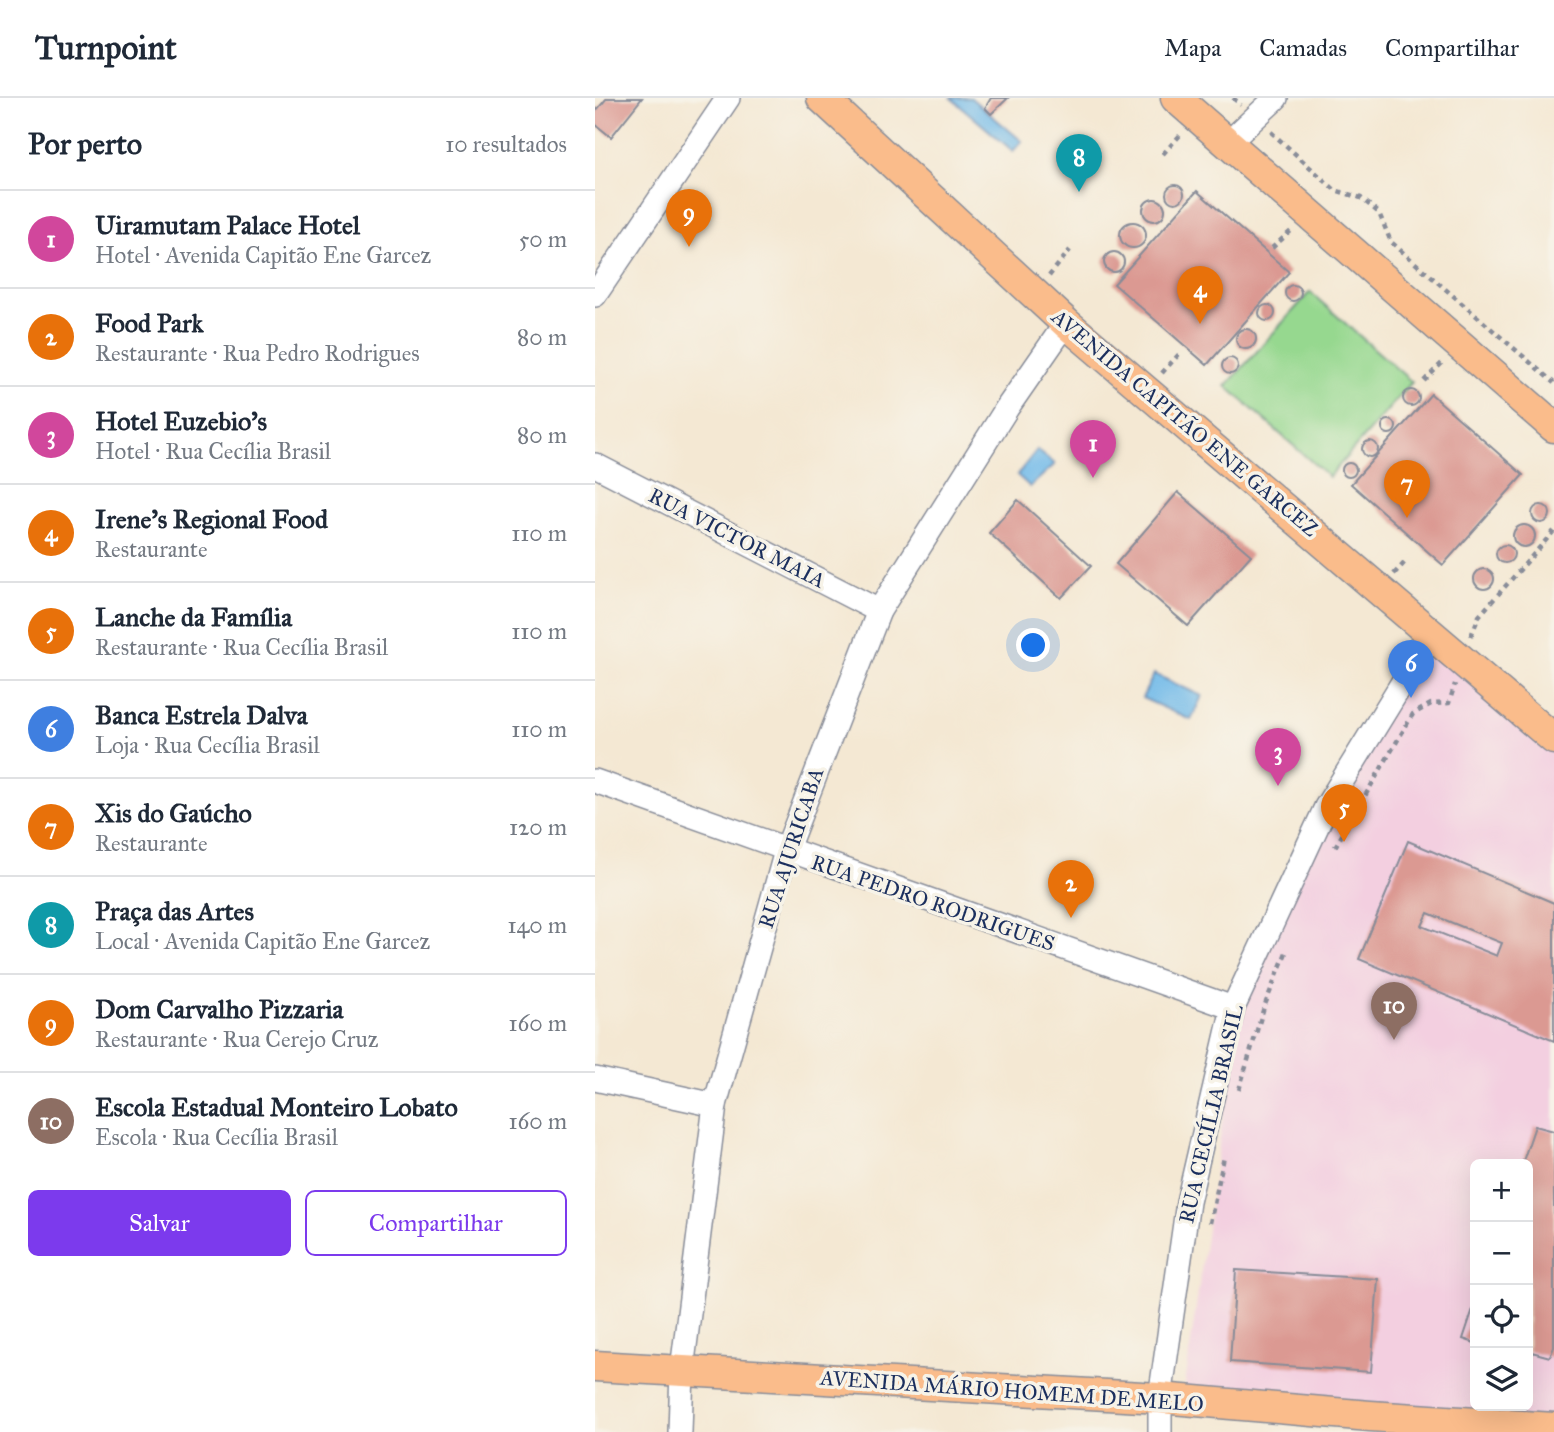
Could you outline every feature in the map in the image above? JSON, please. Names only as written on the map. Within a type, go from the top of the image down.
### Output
[{"type":"main road","name":"AVENIDA CAPITÃO ENE GARCEZ","points":[[822,98],[1066,323],[1433,633],[1554,739]]},
{"type":"main road","points":[[1176,98],[1554,427]]},
{"type":"main road","name":"AVENIDA MÁRIO HOMEM DE MELO","points":[[595,1366],[1160,1398],[1554,1428]]},
{"type":"street","points":[[595,295],[728,98]]},
{"type":"street","points":[[1227,144],[1276,98]]},
{"type":"street","name":"RUA AJURICABA","points":[[680,1432],[682,1370],[715,1105],[786,851],[879,611],[1007,408],[1066,323]]},
{"type":"street","name":"RUA VICTOR MAIA","points":[[595,465],[879,611]]},
{"type":"street","name":"RUA CECÍLIA BRASIL","points":[[1160,1432],[1160,1398],[1188,1202],[1233,1008],[1326,807],[1433,633]]},
{"type":"street","name":"RUA PEDRO RODRIGUES","points":[[595,781],[1233,1008]]},
{"type":"street","points":[[595,1079],[715,1105]]},
{"type":"path","points":[[1233,98],[1335,190],[1361,198],[1379,213],[1391,242],[1554,383]]},
{"type":"path","points":[[1333,849],[1413,714],[1431,704],[1448,703],[1479,616],[1554,531]]},
{"type":"path","points":[[1238,1093],[1264,1007],[1289,946]]},
{"type":"path","points":[[1207,1236],[1225,1149]]},
{"type":"shaded area","points":[[1433,634],[1554,740],[1554,1424],[1183,1399],[1241,989],[1326,816]]},
{"type":"green space","points":[[1310,292],[1412,382],[1329,477],[1226,386]]},
{"type":"water","points":[[951,98],[971,98],[1022,141],[1013,151]]},
{"type":"water","points":[[1037,450],[1055,464],[1030,487],[1017,475]]},
{"type":"water","points":[[1154,674],[1202,696],[1191,720],[1142,698]]},
{"type":"building","points":[[607,98],[642,98],[611,137],[595,124],[595,112]]},
{"type":"building","points":[[991,98],[1008,98],[991,114],[985,108]]},
{"type":"building","points":[[1175,185],[1181,188],[1184,194],[1181,200],[1175,203],[1169,200],[1166,194],[1169,188]]},
{"type":"building","points":[[1197,191],[1289,272],[1207,365],[1114,284]]},
{"type":"building","points":[[1154,199],[1162,202],[1165,210],[1162,218],[1154,221],[1146,218],[1143,210],[1146,202]]},
{"type":"building","points":[[1133,222],[1142,226],[1146,235],[1142,244],[1133,248],[1124,244],[1120,235],[1124,226]]},
{"type":"building","points":[[1110,252],[1118,252],[1124,262],[1118,272],[1110,272],[1104,266],[1104,258]]},
{"type":"building","points":[[1290,285],[1296,285],[1301,293],[1299,299],[1290,301],[1285,296],[1285,290]]},
{"type":"building","points":[[1264,305],[1270,305],[1275,313],[1273,319],[1264,321],[1259,316],[1259,310]]},
{"type":"building","points":[[1246,329],[1253,332],[1256,339],[1253,346],[1246,349],[1239,346],[1236,339],[1239,332]]},
{"type":"building","points":[[1230,358],[1236,360],[1236,372],[1230,374],[1224,372],[1222,366],[1224,360]]},
{"type":"building","points":[[1411,390],[1417,392],[1417,404],[1411,406],[1405,404],[1403,398],[1405,392]]},
{"type":"building","points":[[1431,394],[1523,475],[1443,565],[1351,484]]},
{"type":"building","points":[[1389,420],[1394,422],[1394,432],[1389,434],[1384,432],[1382,427],[1384,422]]},
{"type":"building","points":[[1370,441],[1378,449],[1370,457],[1362,449]]},
{"type":"building","points":[[1346,463],[1352,463],[1356,470],[1352,477],[1346,477],[1342,473],[1342,467]]},
{"type":"building","points":[[1178,492],[1251,555],[1188,626],[1116,564]]},
{"type":"building","points":[[1018,500],[1091,566],[1061,598],[989,533]]},
{"type":"building","points":[[1537,505],[1545,505],[1550,514],[1548,521],[1537,523],[1532,518],[1532,510]]},
{"type":"building","points":[[1524,525],[1532,528],[1535,536],[1532,544],[1524,547],[1516,544],[1513,536],[1516,528]]},
{"type":"building","points":[[1505,545],[1511,548],[1514,554],[1511,560],[1505,563],[1499,560],[1496,554],[1499,548]]},
{"type":"building","points":[[1480,569],[1488,569],[1494,579],[1488,589],[1480,589],[1474,583],[1474,575]]},
{"type":"building","points":[[1408,841],[1554,903],[1554,1041],[1359,959]],"holes":[[[1428,913],[1502,943],[1497,956],[1422,926]]]},
{"type":"building","points":[[1535,1126],[1554,1131],[1554,1347],[1550,1357],[1533,1352],[1533,1159],[1524,1159]]},
{"type":"building","points":[[1236,1270],[1378,1279],[1371,1372],[1230,1362]]},
{"type":"building","points":[[1470,1318],[1470,1341],[1463,1339]]},
{"type":"place","name":"Praça das Artes","points":[[1079,192]]},
{"type":"place","name":"Dom Carvalho Pizzaria","points":[[689,247]]},
{"type":"place","name":"Irene's Regional Food","points":[[1200,324]]},
{"type":"place","name":"Uiramutam Palace Hotel","points":[[1093,478]]},
{"type":"place","name":"Xis do Gaúcho","points":[[1407,518]]},
{"type":"place","name":"Banca Estrela Dalva","points":[[1411,698]]},
{"type":"place","name":"Hotel Euzebio's","points":[[1278,786]]},
{"type":"place","name":"Lanche da Família","points":[[1344,842]]},
{"type":"place","name":"Food Park","points":[[1071,918]]},
{"type":"place","name":"Escola Estadual Monteiro Lobato","points":[[1394,1040]]}]
